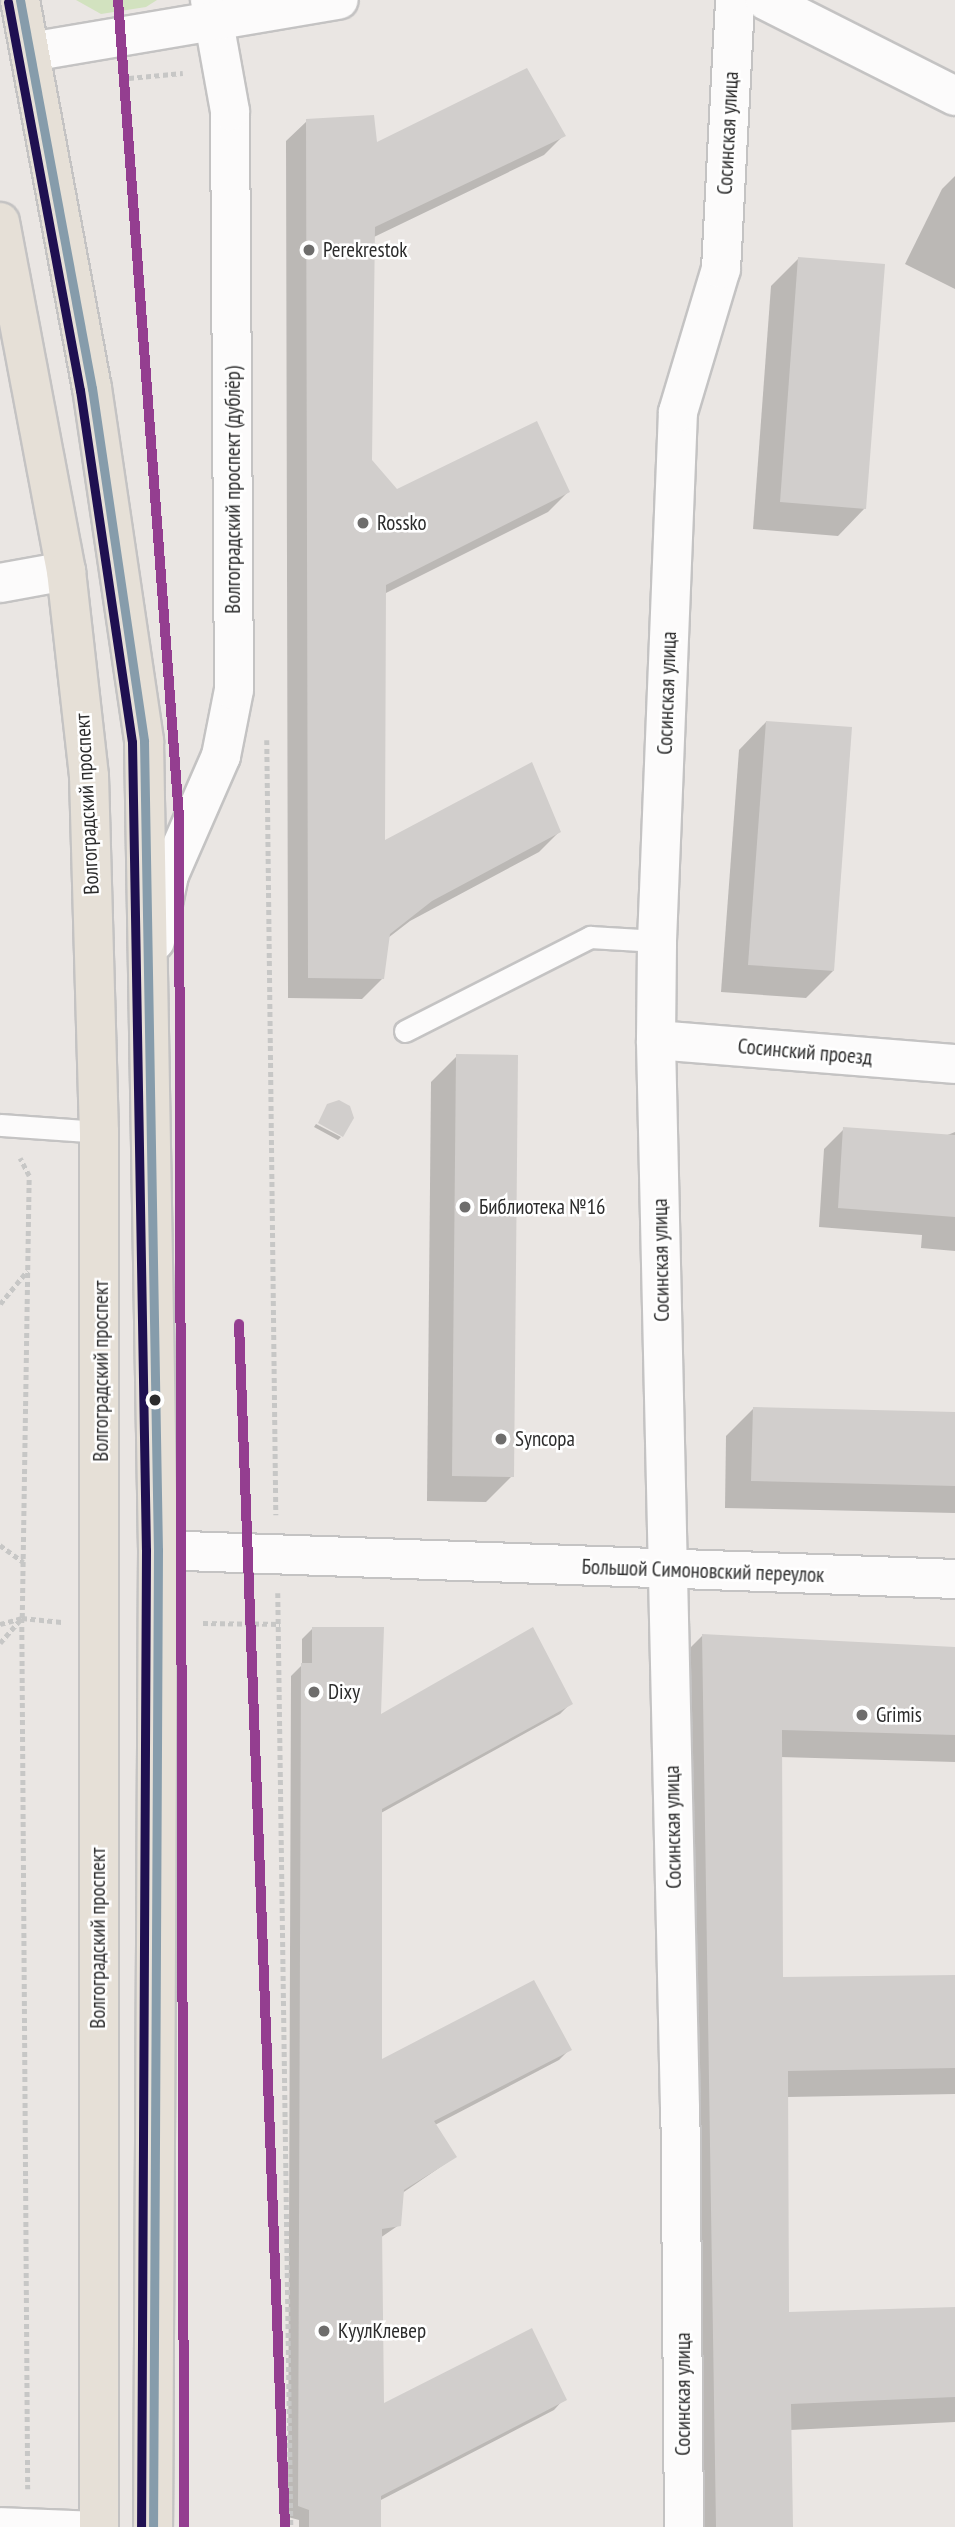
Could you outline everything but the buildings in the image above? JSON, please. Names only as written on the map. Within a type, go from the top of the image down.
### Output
[{"type":"main road","points":[[20,0],[100,439],[144,741],[158,1550],[153,2527]]},
{"type":"main road","name":"Волгоградский проспект","points":[[0,222],[66,571],[89,776],[99,1132],[99,2524]]},
{"type":"street","points":[[30,52],[212,11],[339,0]]},
{"type":"street","name":"Сосинская улица","points":[[684,2527],[680,2108],[656,1040],[657,941],[678,412],[721,269],[735,0]]},
{"type":"street","points":[[765,0],[955,96]]},
{"type":"street","name":"Волгоградский проспект (дублёр)","points":[[149,967],[169,875],[221,756],[234,690],[230,111],[212,11]]},
{"type":"street","points":[[0,583],[66,571]]},
{"type":"street","name":"Сосинский проезд","points":[[656,1040],[955,1064]]},
{"type":"street","name":"Большой Симоновский переулок","points":[[158,1550],[276,1552],[955,1579]]},
{"type":"lane","points":[[405,1031],[590,937],[657,941]]},
{"type":"lane","points":[[0,1125],[99,1132]]},
{"type":"lane","points":[[0,2518],[99,2524]]},
{"type":"path","points":[[125,79],[223,68]]},
{"type":"path","points":[[267,732],[290,2527]]},
{"type":"path","points":[[18,1155],[29,1176],[22,1618],[28,2519]]},
{"type":"path","points":[[0,1304],[28,1270]]},
{"type":"path","points":[[0,1545],[23,1562]]},
{"type":"path","points":[[0,1643],[22,1618]]},
{"type":"path","points":[[0,1624],[22,1618],[74,1623]]},
{"type":"path","points":[[203,1623],[280,1624]]},
{"type":"green space","points":[[76,0],[157,0],[146,7],[101,14]]},
{"type":"transit line","points":[[20,0],[92,388],[144,741],[158,1550],[153,2527]]},
{"type":"transit line","points":[[118,0],[179,817],[184,2527]]},
{"type":"transit line","points":[[8,2],[80,390],[132,742],[146,1550],[141,2527]]},
{"type":"transit line","points":[[239,1324],[285,2527]]},
{"type":"place","name":"Perekrestok","points":[[309,250]]},
{"type":"place","name":"Rossko","points":[[363,523]]},
{"type":"place","name":"Библиотека №16","points":[[465,1207]]},
{"type":"place","name":"Syncopa","points":[[501,1439]]},
{"type":"place","name":"Dixy","points":[[314,1692]]},
{"type":"place","name":"Grimis","points":[[862,1715]]},
{"type":"place","name":"КуулКлевер","points":[[324,2331]]}]
